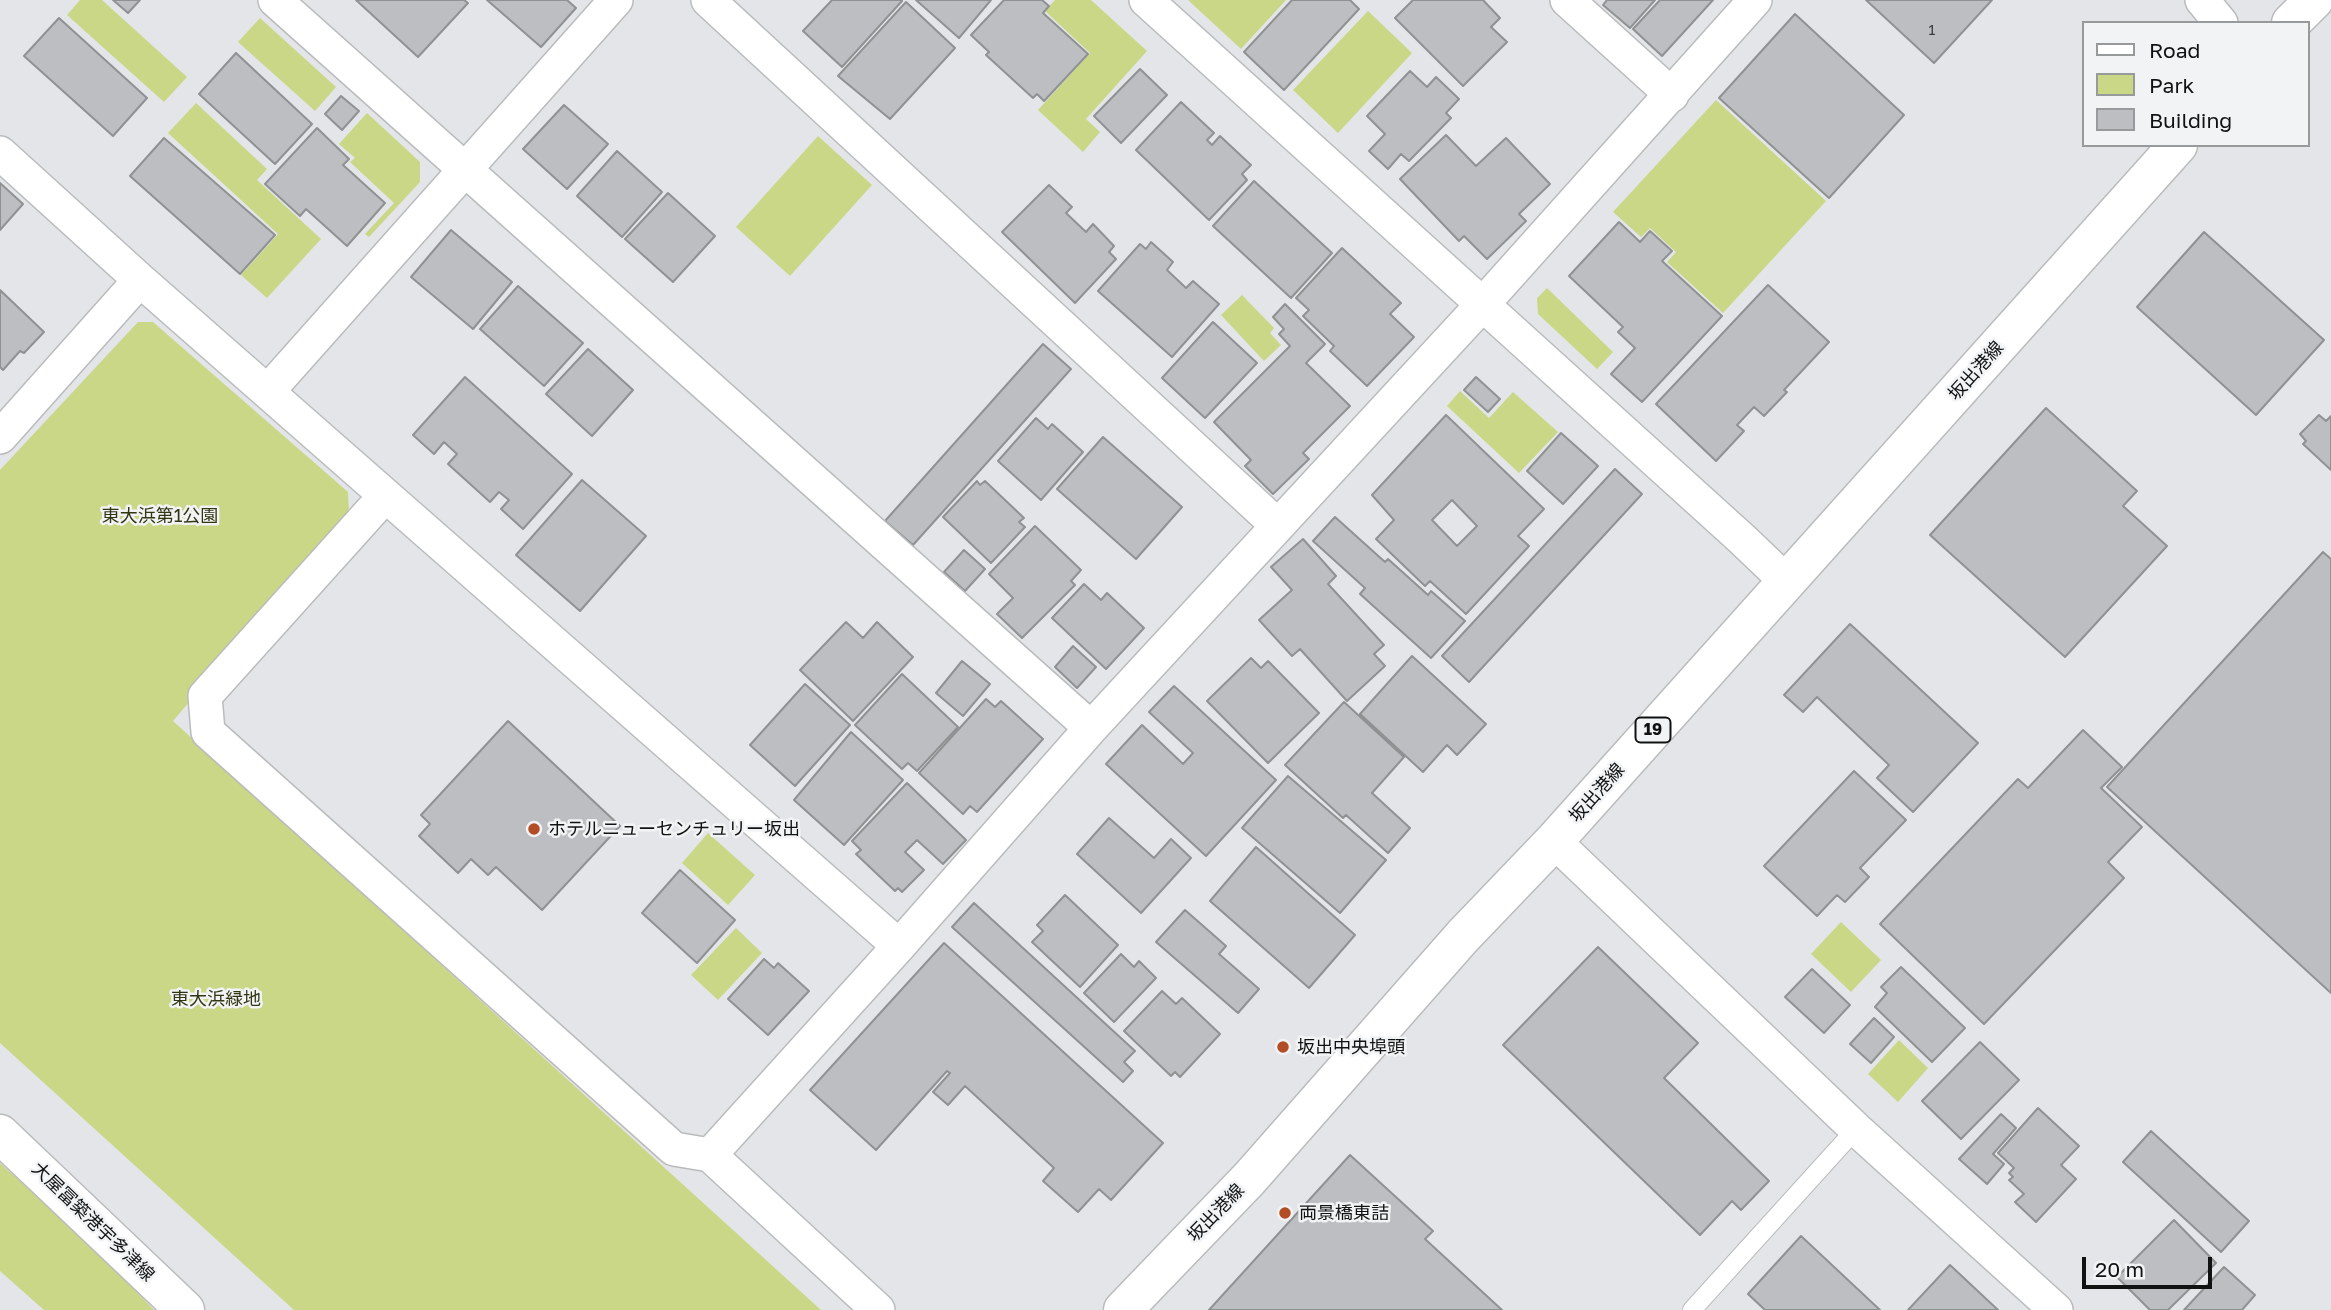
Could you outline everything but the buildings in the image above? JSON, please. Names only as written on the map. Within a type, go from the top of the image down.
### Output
[{"type":"main road","points":[[2293,21],[2314,0]]},
{"type":"main road","name":"坂出港線","points":[[1123,1310],[1249,1179],[1463,936],[1554,841],[2176,147]]},
{"type":"main road","name":"大屋冨築港宇多津線","points":[[0,1134],[185,1310]]},
{"type":"street","points":[[275,0],[463,171],[1091,729]]},
{"type":"street","points":[[268,391],[616,0]]},
{"type":"street","points":[[708,0],[1277,525]]},
{"type":"street","points":[[1146,0],[1787,582]]},
{"type":"street","points":[[1567,0],[1672,95]]},
{"type":"street","points":[[710,1155],[1091,729],[1482,306],[1755,0]]},
{"type":"street","points":[[2202,0],[2219,21]]},
{"type":"street","points":[[0,153],[140,280],[899,946]]},
{"type":"street","points":[[0,437],[140,280]]},
{"type":"street","points":[[385,496],[205,696],[208,732],[674,1149],[710,1155],[878,1310]]},
{"type":"street","points":[[1554,841],[1856,1129],[2056,1310]]},
{"type":"lane","points":[[1692,1310],[1856,1129]]},
{"type":"green space","points":[[80,0],[102,0],[187,77],[164,102],[67,15]]},
{"type":"green space","points":[[1055,0],[1091,0],[1147,51],[1086,119],[1100,132],[1083,152],[1038,110],[1090,53],[1045,11]]},
{"type":"green space","points":[[1188,0],[1286,0],[1241,49]]},
{"type":"green space","points":[[1368,11],[1412,53],[1338,133],[1293,90]]},
{"type":"green space","points":[[260,18],[336,87],[315,111],[238,42]]},
{"type":"green space","points":[[1716,100],[1826,201],[1723,313],[1667,262],[1676,252],[1650,228],[1641,237],[1613,212]]},
{"type":"green space","points":[[196,103],[267,169],[257,180],[321,239],[267,298],[241,275],[278,234],[168,133]]},
{"type":"green space","points":[[367,113],[420,162],[420,182],[369,237],[365,234],[394,203],[350,162],[355,158],[339,144]]},
{"type":"green space","points":[[818,136],[872,185],[790,276],[736,227]]},
{"type":"green space","points":[[1547,288],[1613,352],[1597,369],[1538,314],[1537,298]]},
{"type":"green space","points":[[1242,295],[1274,328],[1270,333],[1281,345],[1264,361],[1221,315]]},
{"type":"green space","name":"東大浜緑地","points":[[138,322],[153,322],[348,492],[349,514],[173,721],[821,1310],[294,1310],[0,1043],[0,470]]},
{"type":"green space","points":[[1460,391],[1489,418],[1513,392],[1558,432],[1519,473],[1447,406]]},
{"type":"green space","points":[[708,833],[755,875],[728,905],[682,863]]},
{"type":"green space","points":[[1841,922],[1881,960],[1851,992],[1811,954]]},
{"type":"green space","points":[[736,928],[762,953],[718,1000],[691,975]]},
{"type":"green space","points":[[1899,1040],[1928,1068],[1898,1102],[1868,1074]]},
{"type":"green space","points":[[0,1163],[93,1247],[154,1310],[44,1310],[0,1271]]},
{"type":"place","name":"ホテルニューセンチュリー坂出","points":[[534,829]]},
{"type":"place","name":"坂出中央埠頭","points":[[1283,1047]]},
{"type":"place","name":"両景橋東詰","points":[[1285,1213]]},
{"type":"park label","name":"東大浜第1公園","points":[[160,516]]}]
